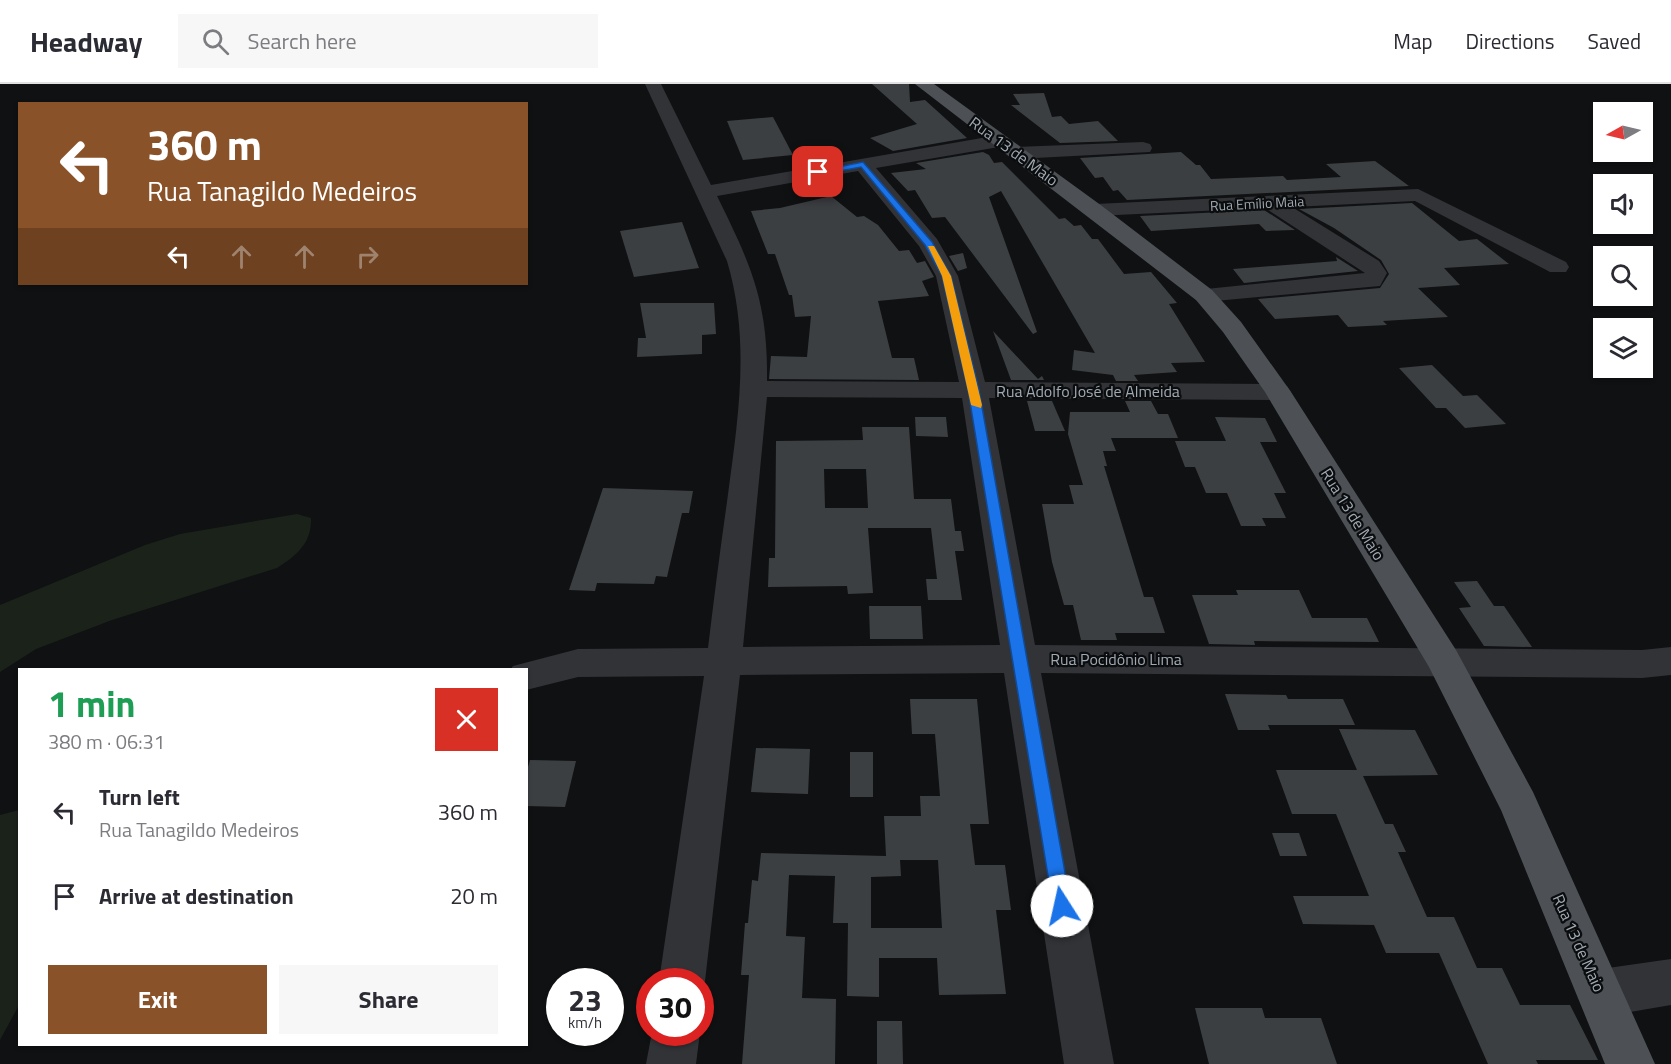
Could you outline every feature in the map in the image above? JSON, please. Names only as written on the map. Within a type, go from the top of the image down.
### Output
[{"type":"main road","name":"Rua 13 de Maio","points":[[926,85],[1095,210],[1204,295],[1232,327],[1278,392],[1443,660],[1519,806],[1630,1064]]},
{"type":"street","points":[[653,84],[748,284],[753,317],[753,388],[725,661],[684,968]]},
{"type":"street","points":[[704,192],[863,165],[1008,147],[1143,148]]},
{"type":"street","points":[[863,165],[929,244],[947,276],[974,390],[1089,1064]]},
{"type":"street","name":"Rua Emílio Maia","points":[[1095,210],[1418,195],[1558,267]]},
{"type":"street","points":[[1204,295],[1372,281],[1376,273],[1371,266],[1271,202]]},
{"type":"street","name":"Rua Adolfo José de Almeida","points":[[753,388],[1278,392]]},
{"type":"street","name":"Rua Pocidônio Lima","points":[[528,676],[579,663],[725,661],[1020,658],[1443,660],[1642,664],[1671,661]]},
{"type":"street","points":[[1601,993],[1671,982]]},
{"type":"street","points":[[671,1064],[673,1046]]},
{"type":"shaded area","points":[[297,514],[311,518],[309,535],[302,548],[277,568],[112,620],[36,649],[0,672],[0,605],[145,545],[180,534]]},
{"type":"shaded area","points":[[18,810],[18,1007],[0,1040],[0,815]]},
{"type":"building","points":[[872,84],[909,84],[910,102],[925,100],[967,138],[893,151],[870,138],[917,124]]},
{"type":"building","points":[[1044,93],[1052,117],[1061,116],[1069,124],[1098,121],[1118,141],[1060,143],[1011,105],[1020,105],[1013,94]]},
{"type":"building","points":[[773,117],[793,155],[743,160],[727,121]]},
{"type":"building","points":[[983,152],[989,155],[994,163],[1002,162],[1059,219],[1065,218],[1074,226],[1081,225],[1092,239],[1098,239],[1124,274],[1151,272],[1177,303],[1169,304],[1205,362],[1171,363],[1177,372],[1134,375],[1138,381],[1116,381],[1113,375],[1072,370],[1074,350],[1095,353],[1001,191],[989,197],[1037,332],[1033,334],[945,217],[932,218],[915,190],[908,191],[891,173],[926,169],[916,163]]},
{"type":"building","points":[[1181,152],[1196,165],[1200,165],[1211,179],[1283,176],[1287,180],[1341,177],[1326,164],[1375,161],[1409,186],[1127,200],[1118,190],[1113,191],[1103,177],[1095,178],[1080,158]]},
{"type":"building","points":[[831,196],[857,217],[864,216],[878,225],[899,251],[909,250],[917,263],[925,261],[934,277],[922,281],[929,296],[878,301],[892,358],[914,358],[919,380],[769,379],[771,356],[807,357],[811,316],[795,317],[792,295],[789,295],[775,254],[768,254],[751,211],[780,208]]},
{"type":"building","points":[[1412,203],[1459,241],[1477,239],[1509,264],[1444,268],[1460,285],[1418,288],[1448,317],[1383,321],[1387,325],[1348,327],[1338,315],[1275,319],[1258,299],[1380,288],[1389,274],[1381,260],[1334,228],[1299,209]]},
{"type":"building","points":[[1264,210],[1295,230],[1266,231],[1259,224],[1151,231],[1140,216]]},
{"type":"building","points":[[682,222],[699,268],[634,277],[620,231]]},
{"type":"building","points":[[963,253],[967,268],[958,271],[949,256]]},
{"type":"building","points":[[1336,257],[1358,271],[1244,283],[1233,269],[1337,261]]},
{"type":"building","points":[[640,303],[714,303],[716,334],[702,335],[702,354],[637,357],[638,338],[646,338]]},
{"type":"building","points":[[993,331],[1038,379],[1042,376],[1044,380],[1011,380]]},
{"type":"building","points":[[1432,365],[1463,396],[1477,395],[1506,424],[1465,428],[1446,408],[1436,408],[1399,368]]},
{"type":"building","points":[[1027,401],[1052,401],[1065,431],[1035,431]]},
{"type":"building","points":[[1125,401],[1151,401],[1158,414],[1168,414],[1178,438],[1111,438],[1116,451],[1103,451],[1107,466],[1104,466],[1144,597],[1153,597],[1165,633],[1115,633],[1117,640],[1081,640],[1073,605],[1064,605],[1052,562],[1042,504],[1074,504],[1069,485],[1083,485],[1068,434],[1070,412],[1130,412]]},
{"type":"building","points":[[915,417],[946,417],[948,437],[916,436]]},
{"type":"building","points":[[1215,417],[1265,418],[1277,442],[1260,442],[1286,493],[1274,493],[1286,518],[1262,518],[1266,526],[1241,526],[1227,493],[1206,493],[1195,467],[1185,467],[1175,441],[1226,441]]},
{"type":"building","points":[[862,427],[909,427],[914,499],[951,499],[955,531],[961,531],[964,551],[955,551],[962,600],[928,600],[926,579],[937,579],[931,528],[868,528],[873,593],[848,594],[847,586],[768,587],[769,558],[775,558],[776,441],[863,440]],"holes":[[[824,469],[866,469],[868,508],[825,508]]]},
{"type":"building","points":[[603,488],[693,491],[689,513],[682,513],[667,577],[656,576],[654,584],[597,583],[595,591],[569,590]]},
{"type":"building","points":[[1477,581],[1494,606],[1504,606],[1532,647],[1484,646],[1459,608],[1471,607],[1454,582]]},
{"type":"building","points":[[1236,590],[1299,590],[1312,618],[1367,618],[1379,642],[1254,641],[1255,645],[1209,644],[1192,595],[1238,595]]},
{"type":"building","points":[[869,606],[921,606],[923,639],[870,639]]},
{"type":"building","points":[[1225,694],[1286,695],[1288,699],[1343,699],[1355,725],[1268,725],[1270,730],[1238,730]]},
{"type":"building","points":[[910,699],[977,699],[989,824],[970,824],[975,865],[1005,865],[1011,910],[996,910],[1006,994],[939,995],[937,958],[879,958],[879,997],[847,996],[848,923],[833,923],[835,876],[789,875],[786,936],[805,937],[802,998],[836,999],[835,1064],[742,1064],[749,975],[741,975],[745,923],[748,923],[752,880],[758,881],[761,853],[886,856],[884,816],[921,816],[920,796],[940,796],[935,734],[912,734]],"holes":[[[900,860],[938,860],[942,928],[871,928],[871,877],[901,876]]]},
{"type":"building","points":[[1339,729],[1415,730],[1438,775],[1363,776],[1385,824],[1393,824],[1406,852],[1398,852],[1427,917],[1454,917],[1477,968],[1502,968],[1520,1005],[1570,1005],[1598,1060],[1536,1060],[1538,1064],[1488,1064],[1439,953],[1386,953],[1374,925],[1303,924],[1293,896],[1369,896],[1336,814],[1292,814],[1276,770],[1357,770]]},
{"type":"building","points":[[756,748],[810,749],[808,794],[751,792]]},
{"type":"building","points":[[850,752],[873,752],[873,797],[850,797]]},
{"type":"building","points":[[530,760],[576,761],[565,807],[528,806]]},
{"type":"building","points":[[1272,833],[1299,833],[1307,856],[1280,856]]},
{"type":"building","points":[[1195,1008],[1262,1008],[1265,1018],[1321,1018],[1337,1064],[1209,1064]]},
{"type":"building","points":[[877,1021],[902,1021],[903,1064],[877,1064]]},
{"type":"slow traffic","points":[[931,248],[947,276],[977,405]]},
{"type":"route","points":[[818,172],[863,165],[929,244],[947,276],[974,390],[1062,906]]}]
